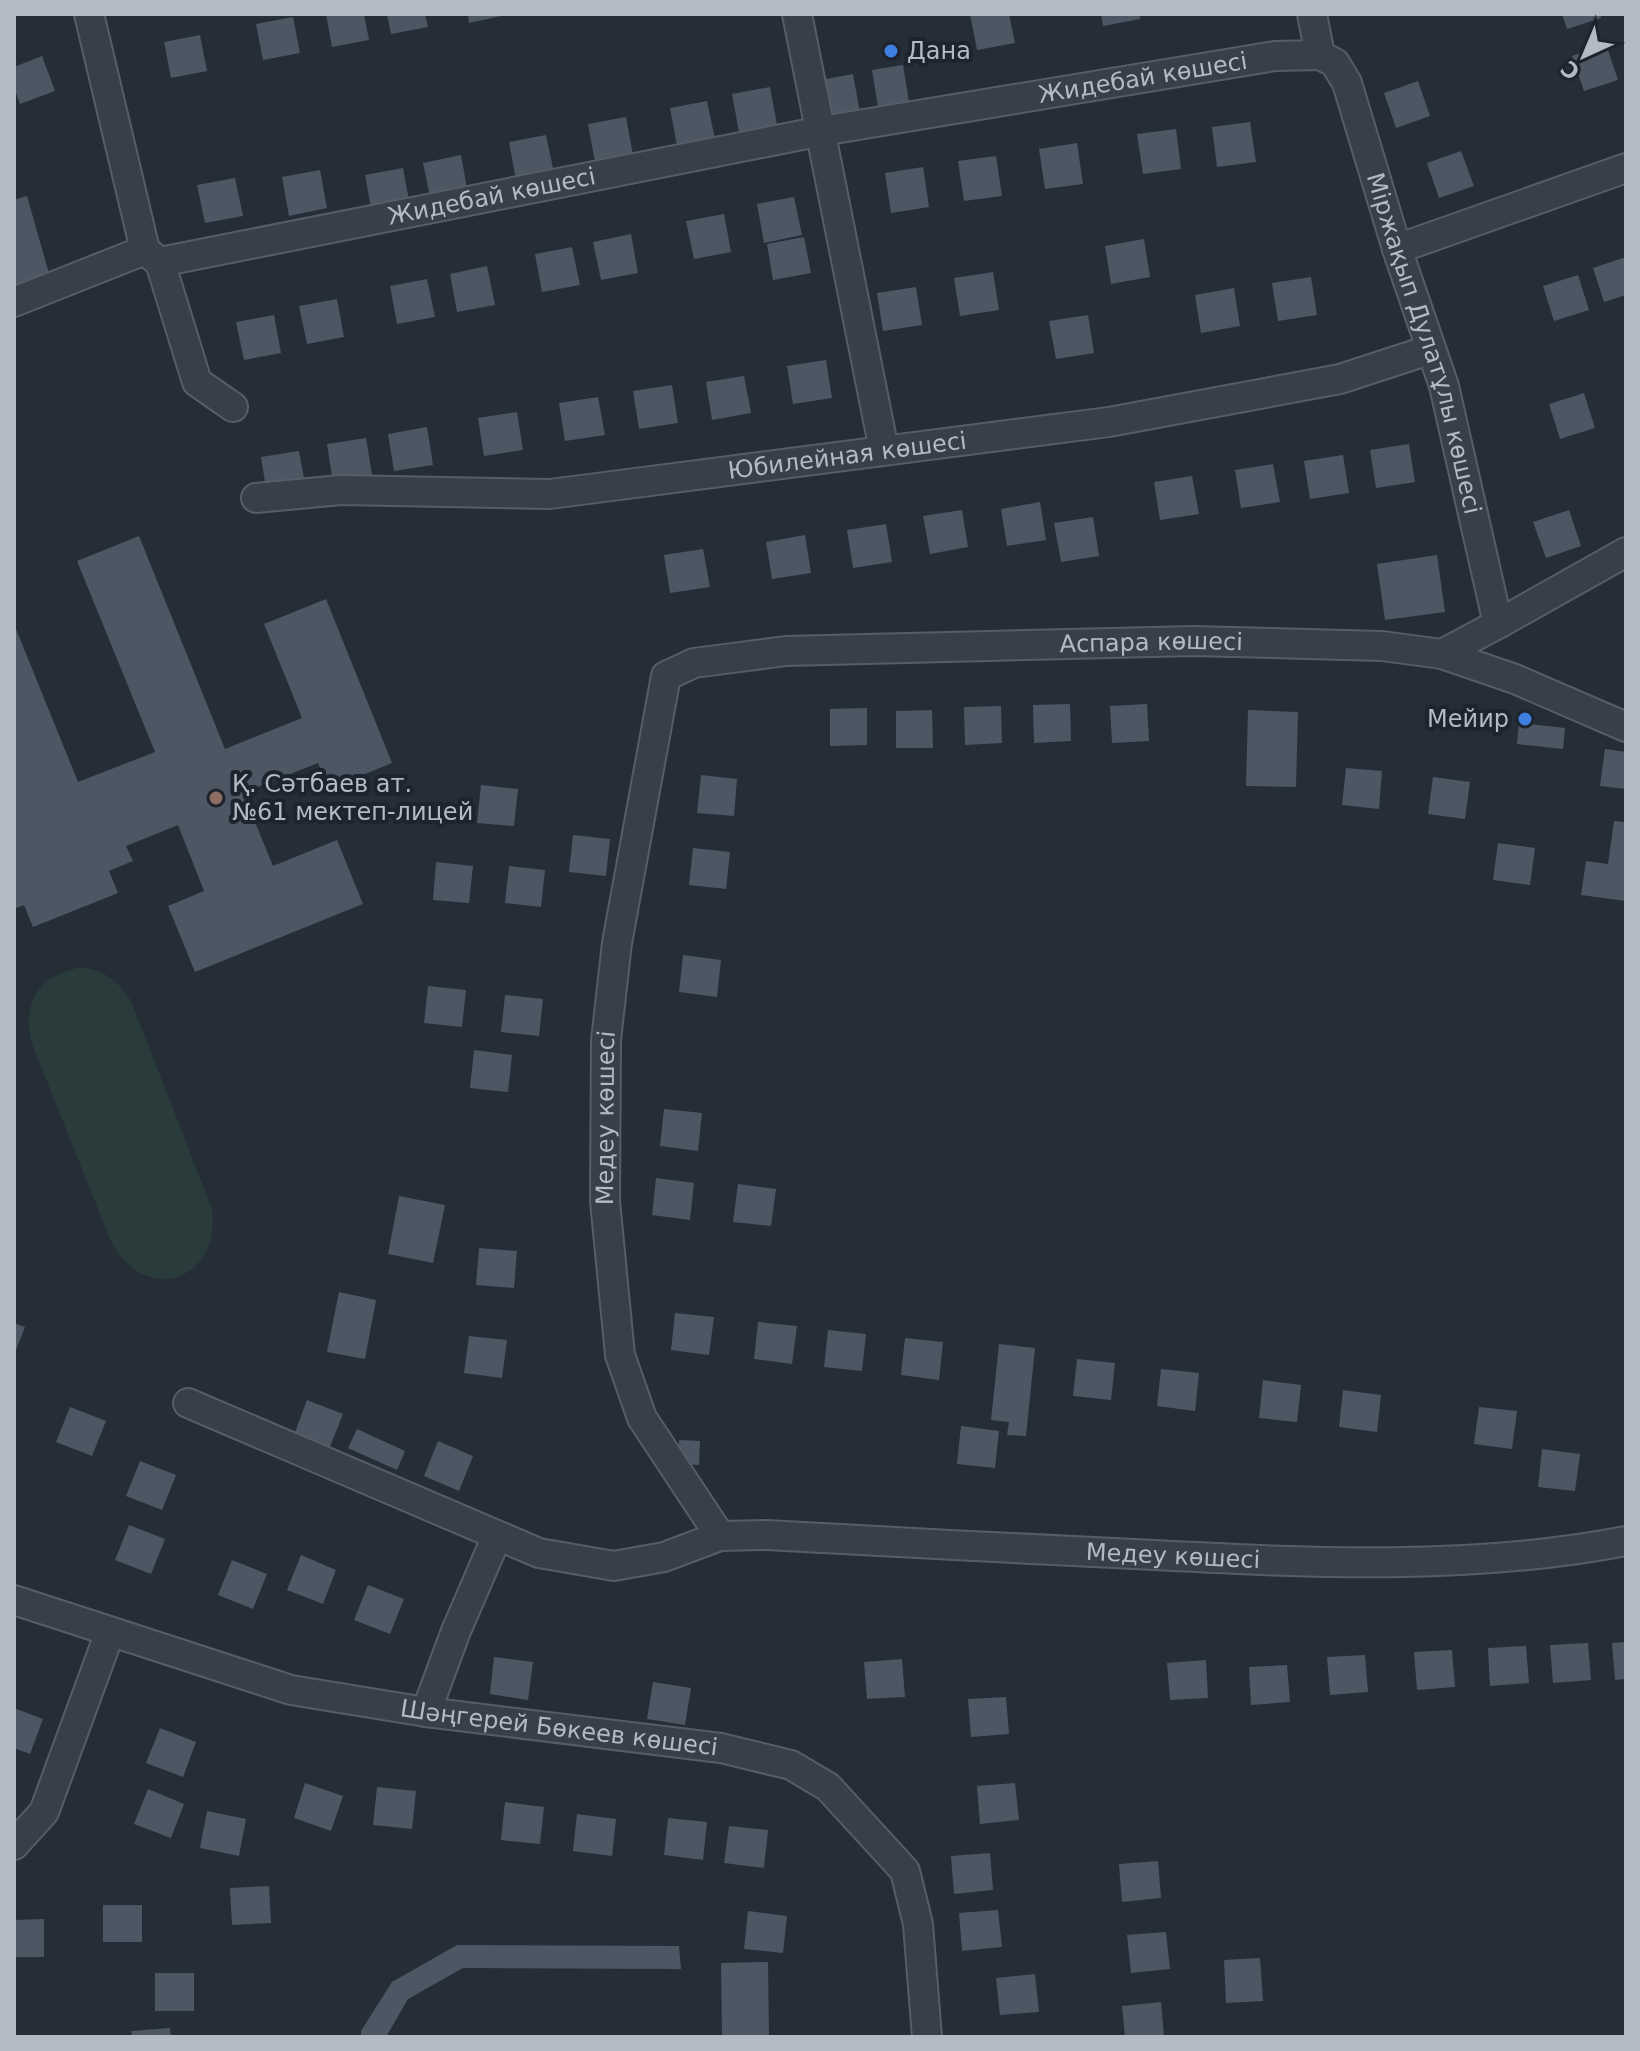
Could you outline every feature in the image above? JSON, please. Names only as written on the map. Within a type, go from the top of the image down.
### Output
[{"type":"street","points":[[89,14],[152,256],[197,382],[233,407]]},
{"type":"street","points":[[797,14],[884,450]]},
{"type":"street","points":[[1312,14],[1320,55]]},
{"type":"street","name":"Жидебай көшесі","points":[[14,302],[152,256],[822,131],[1275,56],[1320,55]]},
{"type":"street","name":"Міржақып Дулатұлы көшесі","points":[[1320,55],[1335,63],[1347,83],[1429,350],[1444,386],[1498,624]]},
{"type":"street","points":[[1397,249],[1626,168]]},
{"type":"street","name":"Юбилейная көшесі","points":[[256,498],[341,490],[550,494],[1109,422],[1340,379],[1429,350]]},
{"type":"street","points":[[1442,654],[1626,552]]},
{"type":"street","name":"Аспара көшесі","points":[[666,676],[694,663],[786,651],[1194,641],[1382,646],[1442,654],[1515,679],[1626,727]]},
{"type":"street","name":"Медеу көшесі","points":[[666,676],[617,943],[606,1040],[605,1201],[620,1355],[642,1418],[720,1536]]},
{"type":"street","name":"Медеу көшесі","points":[[188,1403],[539,1553],[614,1566],[664,1557],[720,1536],[766,1535],[1299,1563],[1454,1563],[1576,1551],[1626,1541]]},
{"type":"street","points":[[426,1712],[456,1631],[497,1536]]},
{"type":"street","name":"Шәңгерей Бөкеев көшесі","points":[[14,1600],[291,1690],[426,1712],[721,1748],[791,1765],[828,1787],[905,1871],[918,1924],[927,2037]]},
{"type":"street","points":[[14,1845],[44,1812],[110,1632]]},
{"type":"shaded area","points":[[82,967],[111,978],[131,1001],[212,1209],[212,1233],[205,1253],[194,1268],[179,1276],[162,1279],[144,1275],[127,1263],[112,1244],[31,1041],[30,1013],[37,991],[55,976]]},
{"type":"building","points":[[326,14],[364,14],[369,40],[332,47]]},
{"type":"building","points":[[387,14],[425,14],[428,27],[391,34]]},
{"type":"building","points":[[468,14],[506,14],[506,15],[469,23]]},
{"type":"building","points":[[970,14],[1009,14],[1015,43],[977,50]]},
{"type":"building","points":[[1101,14],[1140,14],[1140,19],[1103,26]]},
{"type":"building","points":[[1562,14],[1600,14],[1601,18],[1567,29]]},
{"type":"building","points":[[293,17],[300,53],[263,60],[256,24]]},
{"type":"building","points":[[200,35],[207,71],[171,78],[164,42]]},
{"type":"building","points":[[1606,44],[1618,80],[1584,91],[1572,56]]},
{"type":"building","points":[[42,56],[55,91],[20,104],[14,87],[14,67]]},
{"type":"building","points":[[903,65],[909,102],[878,107],[872,70]]},
{"type":"building","points":[[853,74],[860,113],[822,120],[815,81]]},
{"type":"building","points":[[1418,81],[1430,116],[1396,128],[1384,93]]},
{"type":"building","points":[[770,87],[777,125],[739,132],[732,94]]},
{"type":"building","points":[[707,101],[715,139],[677,146],[670,108]]},
{"type":"building","points":[[626,117],[633,155],[595,162],[588,124]]},
{"type":"building","points":[[1250,122],[1256,162],[1217,167],[1212,127]]},
{"type":"building","points":[[1176,129],[1181,169],[1143,174],[1137,134]]},
{"type":"building","points":[[546,135],[554,173],[516,180],[509,142]]},
{"type":"building","points":[[1077,143],[1083,184],[1045,189],[1039,149]]},
{"type":"building","points":[[1461,151],[1474,186],[1439,198],[1427,163]]},
{"type":"building","points":[[461,155],[468,194],[431,201],[423,163]]},
{"type":"building","points":[[996,156],[1002,196],[964,201],[958,161]]},
{"type":"building","points":[[923,167],[929,207],[891,213],[885,173]]},
{"type":"building","points":[[403,168],[410,206],[372,213],[365,175]]},
{"type":"building","points":[[320,170],[327,208],[289,216],[282,177]]},
{"type":"building","points":[[235,178],[243,216],[205,223],[197,185]]},
{"type":"building","points":[[27,196],[50,277],[14,287],[14,200]]},
{"type":"building","points":[[794,197],[802,235],[764,243],[757,204]]},
{"type":"building","points":[[724,214],[731,252],[694,259],[686,221]]},
{"type":"building","points":[[631,234],[638,273],[601,280],[593,242]]},
{"type":"building","points":[[804,237],[811,273],[773,280],[767,244]]},
{"type":"building","points":[[1144,239],[1150,277],[1111,284],[1105,246]]},
{"type":"building","points":[[572,247],[580,285],[542,292],[535,254]]},
{"type":"building","points":[[1626,257],[1626,295],[1604,302],[1593,268]]},
{"type":"building","points":[[487,266],[495,305],[457,312],[450,274]]},
{"type":"building","points":[[993,272],[999,310],[960,316],[954,278]]},
{"type":"building","points":[[1578,275],[1589,310],[1554,321],[1543,286]]},
{"type":"building","points":[[1311,277],[1317,315],[1278,321],[1272,283]]},
{"type":"building","points":[[427,279],[435,317],[397,324],[390,286]]},
{"type":"building","points":[[916,287],[922,325],[883,331],[877,293]]},
{"type":"building","points":[[1234,288],[1240,326],[1201,333],[1195,295]]},
{"type":"building","points":[[337,299],[344,337],[307,344],[299,306]]},
{"type":"building","points":[[274,315],[281,353],[244,360],[236,322]]},
{"type":"building","points":[[1088,315],[1094,353],[1056,359],[1049,321]]},
{"type":"building","points":[[826,360],[832,398],[793,404],[787,366]]},
{"type":"building","points":[[744,376],[751,413],[712,420],[706,382]]},
{"type":"building","points":[[672,385],[678,423],[639,429],[633,391]]},
{"type":"building","points":[[1584,393],[1595,428],[1560,439],[1549,404]]},
{"type":"building","points":[[598,397],[605,435],[565,441],[559,403]]},
{"type":"building","points":[[517,412],[523,450],[484,456],[478,418]]},
{"type":"building","points":[[427,427],[433,465],[394,471],[388,434]]},
{"type":"building","points":[[366,438],[372,475],[333,482],[327,444]]},
{"type":"building","points":[[1409,444],[1415,482],[1376,488],[1370,450]]},
{"type":"building","points":[[299,451],[306,489],[267,495],[261,457]]},
{"type":"building","points":[[1343,455],[1349,493],[1310,499],[1304,461]]},
{"type":"building","points":[[1273,464],[1280,502],[1241,508],[1235,470]]},
{"type":"building","points":[[1192,476],[1199,514],[1160,520],[1154,482]]},
{"type":"building","points":[[1040,502],[1046,540],[1007,546],[1001,509]]},
{"type":"building","points":[[962,510],[968,547],[930,554],[923,516]]},
{"type":"building","points":[[1569,510],[1581,546],[1546,558],[1533,522]]},
{"type":"building","points":[[1093,517],[1099,556],[1061,562],[1054,523]]},
{"type":"building","points":[[886,524],[892,562],[853,568],[847,530]]},
{"type":"building","points":[[805,535],[811,573],[772,579],[766,542]]},
{"type":"building","points":[[139,536],[225,749],[302,718],[264,624],[326,599],[392,763],[328,789],[318,763],[243,793],[273,866],[337,840],[363,904],[195,972],[168,906],[204,891],[178,825],[126,846],[133,861],[109,871],[118,893],[33,927],[24,905],[14,909],[14,624],[78,782],[155,752],[77,561]]},
{"type":"building","points":[[703,549],[710,587],[670,593],[664,555]]},
{"type":"building","points":[[1437,555],[1445,612],[1385,620],[1377,564]]},
{"type":"building","points":[[1070,704],[1071,741],[1034,743],[1033,705]]},
{"type":"building","points":[[1147,704],[1149,741],[1112,743],[1110,706]]},
{"type":"building","points":[[1001,706],[1002,743],[965,745],[964,707]]},
{"type":"building","points":[[867,708],[867,745],[830,746],[830,709]]},
{"type":"building","points":[[932,710],[933,748],[896,748],[896,711]]},
{"type":"building","points":[[1248,710],[1298,712],[1296,787],[1246,786]]},
{"type":"building","points":[[1519,723],[1565,728],[1563,749],[1517,744]]},
{"type":"building","points":[[1605,749],[1626,752],[1626,789],[1600,786]]},
{"type":"building","points":[[1346,768],[1382,771],[1379,809],[1342,805]]},
{"type":"building","points":[[701,775],[737,779],[734,816],[697,813]]},
{"type":"building","points":[[1433,777],[1470,782],[1465,819],[1428,814]]},
{"type":"building","points":[[481,785],[518,789],[514,826],[477,823]]},
{"type":"building","points":[[1614,821],[1626,822],[1626,901],[1581,895],[1586,861],[1608,864]]},
{"type":"building","points":[[573,835],[610,839],[606,876],[569,872]]},
{"type":"building","points":[[1498,843],[1535,848],[1530,885],[1493,880]]},
{"type":"building","points":[[693,848],[730,852],[726,889],[689,885]]},
{"type":"building","points":[[436,862],[473,866],[469,903],[433,900]]},
{"type":"building","points":[[509,866],[545,870],[541,907],[505,903]]},
{"type":"building","points":[[683,955],[721,960],[717,997],[679,992]]},
{"type":"building","points":[[428,986],[466,990],[462,1027],[424,1023]]},
{"type":"building","points":[[505,995],[543,999],[539,1036],[501,1032]]},
{"type":"building","points":[[474,1050],[512,1055],[508,1092],[470,1088]]},
{"type":"building","points":[[664,1109],[702,1113],[698,1151],[660,1146]]},
{"type":"building","points":[[656,1178],[694,1183],[690,1220],[652,1215]]},
{"type":"building","points":[[738,1184],[776,1189],[771,1226],[733,1222]]},
{"type":"building","points":[[399,1196],[445,1205],[433,1263],[388,1254]]},
{"type":"building","points":[[479,1248],[517,1251],[514,1288],[476,1285]]},
{"type":"building","points":[[339,1292],[376,1300],[365,1359],[327,1352]]},
{"type":"building","points":[[675,1313],[714,1317],[709,1355],[671,1350]]},
{"type":"building","points":[[758,1322],[797,1326],[792,1364],[754,1359]]},
{"type":"building","points":[[14,1323],[25,1327],[14,1355]]},
{"type":"building","points":[[828,1330],[866,1334],[862,1371],[824,1367]]},
{"type":"building","points":[[469,1336],[507,1340],[502,1378],[464,1373]]},
{"type":"building","points":[[905,1338],[943,1342],[939,1380],[901,1375]]},
{"type":"building","points":[[999,1344],[1035,1348],[1026,1436],[1007,1435],[1009,1422],[991,1420]]},
{"type":"building","points":[[1077,1359],[1115,1363],[1111,1400],[1073,1396]]},
{"type":"building","points":[[1161,1369],[1199,1373],[1195,1411],[1157,1406]]},
{"type":"building","points":[[1263,1380],[1301,1385],[1297,1422],[1259,1418]]},
{"type":"building","points":[[1343,1390],[1381,1395],[1377,1432],[1339,1427]]},
{"type":"building","points":[[307,1400],[343,1414],[329,1449],[294,1435]]},
{"type":"building","points":[[70,1407],[106,1421],[92,1456],[56,1442]]},
{"type":"building","points":[[1479,1407],[1517,1411],[1512,1449],[1474,1444]]},
{"type":"building","points":[[961,1426],[999,1431],[995,1468],[957,1464]]},
{"type":"building","points":[[357,1429],[405,1451],[397,1470],[348,1448]]},
{"type":"building","points":[[679,1440],[700,1441],[699,1465],[678,1464]]},
{"type":"building","points":[[438,1441],[473,1456],[459,1491],[424,1476]]},
{"type":"building","points":[[1542,1449],[1580,1454],[1575,1491],[1538,1487]]},
{"type":"building","points":[[140,1461],[176,1475],[162,1510],[126,1496]]},
{"type":"building","points":[[129,1525],[165,1539],[151,1574],[115,1560]]},
{"type":"building","points":[[301,1555],[336,1570],[323,1604],[287,1590]]},
{"type":"building","points":[[232,1560],[267,1574],[253,1609],[218,1595]]},
{"type":"building","points":[[368,1585],[404,1599],[390,1634],[354,1620]]},
{"type":"building","points":[[1626,1642],[1626,1679],[1615,1680],[1612,1643]]},
{"type":"building","points":[[1588,1643],[1591,1680],[1553,1683],[1550,1645]]},
{"type":"building","points":[[1526,1646],[1529,1683],[1490,1686],[1488,1648]]},
{"type":"building","points":[[1452,1650],[1455,1687],[1417,1690],[1414,1652]]},
{"type":"building","points":[[1365,1655],[1368,1692],[1330,1695],[1327,1657]]},
{"type":"building","points":[[494,1657],[533,1662],[528,1700],[490,1694]]},
{"type":"building","points":[[902,1659],[905,1697],[867,1699],[864,1662]]},
{"type":"building","points":[[1206,1660],[1208,1698],[1170,1700],[1167,1663]]},
{"type":"building","points":[[1287,1665],[1290,1702],[1251,1705],[1249,1667]]},
{"type":"building","points":[[653,1682],[691,1688],[685,1725],[647,1719]]},
{"type":"building","points":[[1006,1697],[1009,1734],[971,1737],[968,1699]]},
{"type":"building","points":[[14,1708],[43,1719],[30,1754],[14,1748]]},
{"type":"building","points":[[160,1728],[196,1742],[183,1777],[146,1763]]},
{"type":"building","points":[[305,1783],[343,1796],[331,1831],[294,1818]]},
{"type":"building","points":[[1015,1783],[1019,1820],[980,1824],[977,1786]]},
{"type":"building","points":[[377,1787],[416,1791],[412,1829],[373,1825]]},
{"type":"building","points":[[148,1789],[184,1804],[171,1838],[134,1824]]},
{"type":"building","points":[[505,1802],[544,1807],[540,1844],[501,1840]]},
{"type":"building","points":[[207,1811],[246,1819],[239,1856],[200,1848]]},
{"type":"building","points":[[577,1814],[616,1819],[612,1856],[573,1851]]},
{"type":"building","points":[[668,1818],[707,1822],[703,1860],[664,1855]]},
{"type":"building","points":[[729,1826],[768,1830],[764,1868],[724,1863]]},
{"type":"building","points":[[990,1853],[993,1890],[954,1894],[951,1856]]},
{"type":"building","points":[[1158,1861],[1161,1898],[1122,1902],[1119,1864]]},
{"type":"building","points":[[269,1886],[271,1923],[232,1925],[230,1888]]},
{"type":"building","points":[[103,1905],[142,1905],[142,1942],[103,1942]]},
{"type":"building","points":[[998,1910],[1002,1947],[962,1951],[959,1913]]},
{"type":"building","points":[[748,1911],[787,1916],[783,1953],[744,1949]]},
{"type":"building","points":[[44,1919],[44,1957],[14,1957],[14,1920]]},
{"type":"building","points":[[1166,1932],[1170,1969],[1131,1973],[1127,1935]]},
{"type":"building","points":[[457,1945],[679,1946],[681,1969],[463,1968],[408,1999],[386,2037],[361,2037],[361,2031],[392,1982]]},
{"type":"building","points":[[1260,1958],[1263,2001],[1226,2003],[1224,1960]]},
{"type":"building","points":[[768,1962],[769,2037],[722,2037],[721,1963]]},
{"type":"building","points":[[155,1973],[194,1973],[194,2011],[155,2011]]},
{"type":"building","points":[[1035,1974],[1039,2012],[1000,2015],[996,1978]]},
{"type":"building","points":[[1161,2002],[1164,2037],[1125,2037],[1122,2006]]},
{"type":"building","points":[[170,2028],[171,2037],[132,2037],[131,2031]]},
{"type":"place","name":"Дана","points":[[891,51]]},
{"type":"place","name":"Мейир","points":[[1525,719]]},
{"type":"place","name":"Қ. Сәтбаев ат. №61 мектеп-лицей","points":[[216,798]]}]
